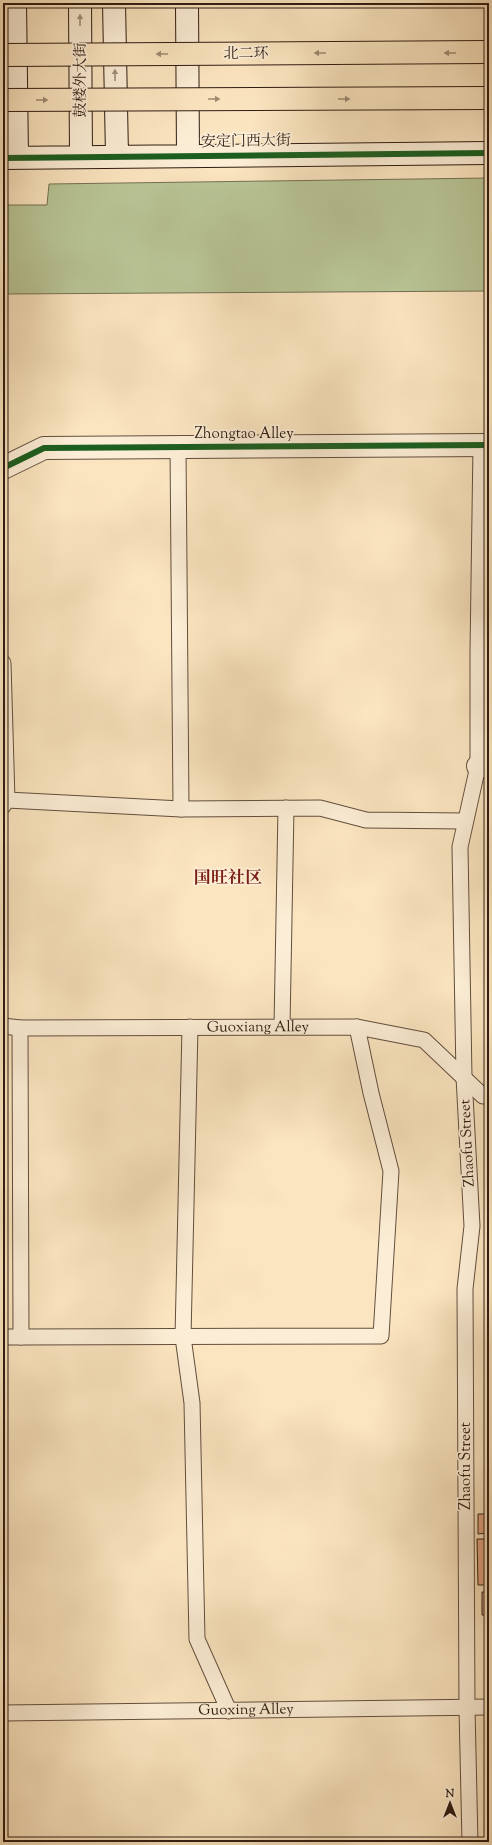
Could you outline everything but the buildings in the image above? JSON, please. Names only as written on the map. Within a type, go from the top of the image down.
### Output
[{"type":"highway","name":"北二环","points":[[3,55],[489,52]]},
{"type":"highway","points":[[3,100],[489,98]]},
{"type":"street","points":[[10,158],[15,3]]},
{"type":"street","name":"鼓楼外大街","points":[[80,3],[81,157]]},
{"type":"street","points":[[114,3],[117,156]]},
{"type":"street","points":[[187,3],[188,156]]},
{"type":"street","name":"安定门西大街","points":[[10,158],[489,153]]},
{"type":"street","name":"Zhongtao Alley","points":[[3,468],[44,448],[485,445]]},
{"type":"lane","name":"Zhaofu Street","points":[[470,1842],[467,1708],[465,1289],[472,1226],[464,1077],[460,847],[465,821],[484,766],[478,651],[485,445]]},
{"type":"lane","points":[[178,447],[181,809]]},
{"type":"lane","points":[[3,663],[5,803],[181,809],[320,808],[366,820],[465,821]]},
{"type":"lane","points":[[282,1027],[286,808]]},
{"type":"lane","name":"Guoxiang Alley","points":[[3,1026],[20,1028],[357,1027],[424,1040],[483,1096],[489,1096]]},
{"type":"lane","points":[[190,1027],[183,1337],[192,1403],[197,1639],[229,1711]]},
{"type":"lane","points":[[3,1337],[381,1336],[391,1171],[371,1093],[357,1027]]},
{"type":"lane","points":[[20,1028],[21,1337]]},
{"type":"lane","name":"Guoxing Alley","points":[[3,1713],[489,1708]]},
{"type":"green space","points":[[489,178],[489,291],[3,294],[3,205],[47,205],[49,184]]},
{"type":"cycle path","points":[[3,158],[489,153]]},
{"type":"cycle path","points":[[3,468],[44,448],[489,445]]},
{"type":"district","name":"国旺社区","points":[[228,879]]}]
